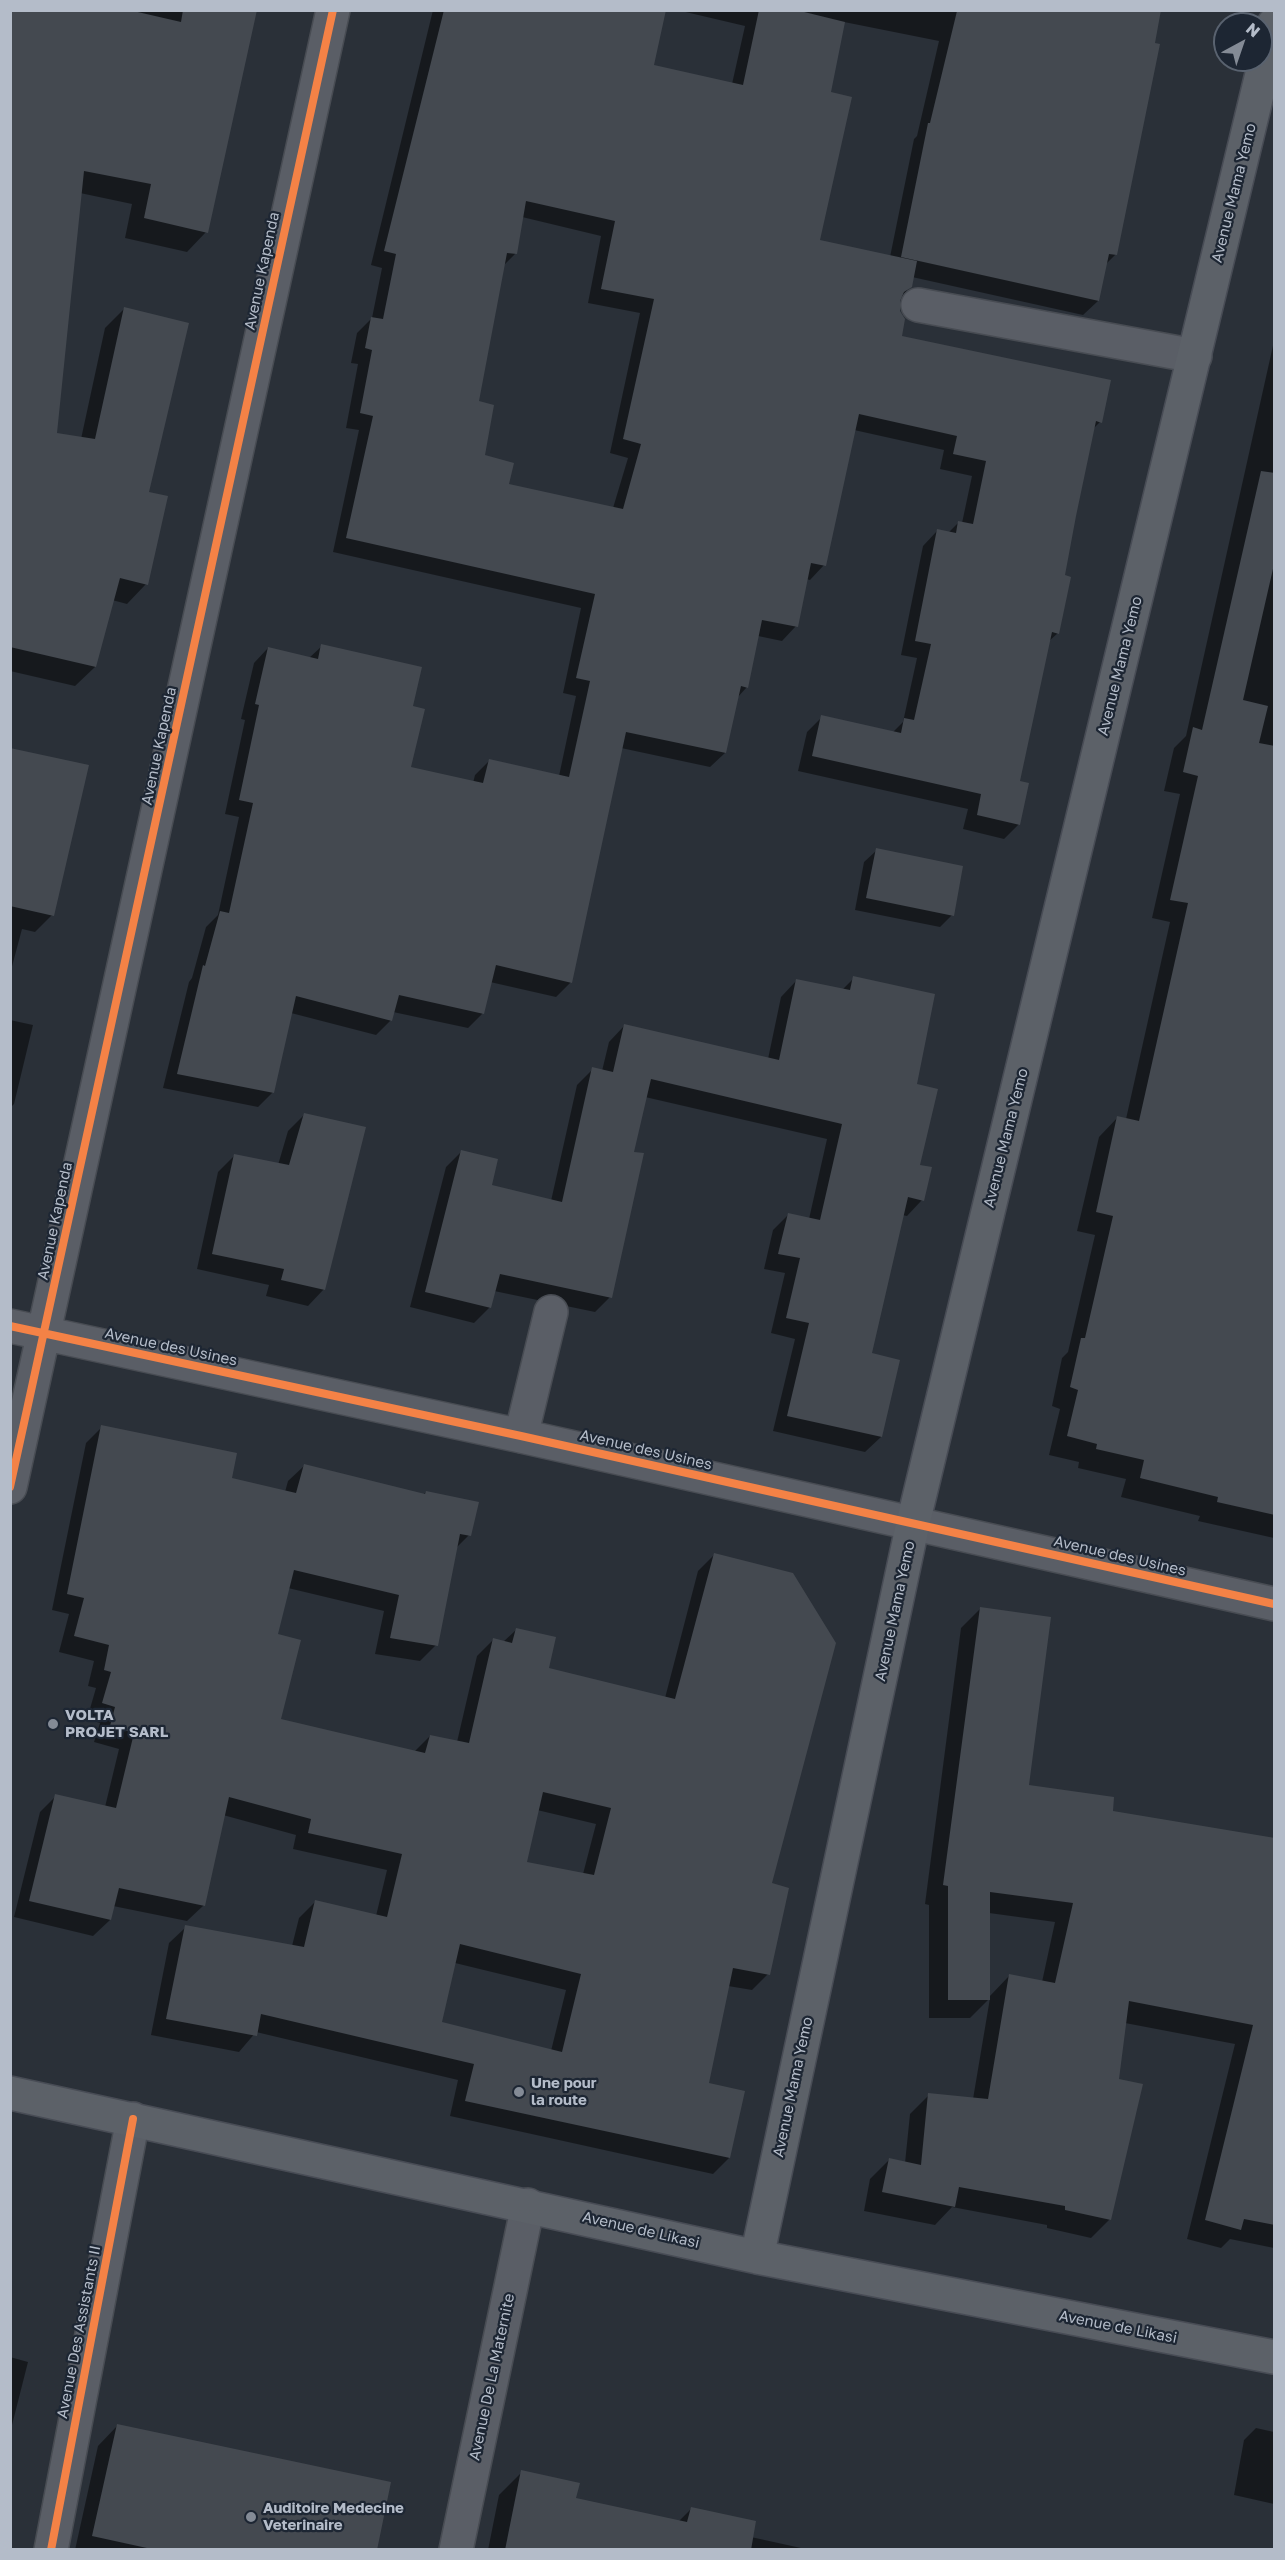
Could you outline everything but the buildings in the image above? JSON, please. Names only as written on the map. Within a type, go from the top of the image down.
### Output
[{"type":"main road","name":"Avenue Mama Yemo","points":[[757,2257],[914,1523],[1275,24]]},
{"type":"main road","name":"Avenue de Likasi","points":[[10,2093],[757,2257],[1275,2357]]},
{"type":"street","name":"Avenue Kapenda","points":[[10,1487],[333,10]]},
{"type":"street","points":[[918,305],[1195,356]]},
{"type":"street","points":[[521,1436],[551,1312]]},
{"type":"street","name":"Avenue des Usines","points":[[10,1326],[521,1436],[1275,1604]]},
{"type":"street","name":"Avenue Des Assistants II","points":[[51,2550],[133,2119]]},
{"type":"street","name":"Avenue De La Maternite","points":[[456,2550],[528,2205]]},
{"type":"cycle path","points":[[10,1487],[333,10]]},
{"type":"cycle path","points":[[10,1326],[521,1436],[1274,1604]]},
{"type":"cycle path","points":[[51,2550],[133,2119]]},
{"type":"place","name":"VOLTA PROJET SARL","points":[[53,1724]]},
{"type":"place","name":"Une pour la route","points":[[519,2092]]},
{"type":"place","name":"Auditoire Medecine Veterinaire","points":[[251,2517]]}]
